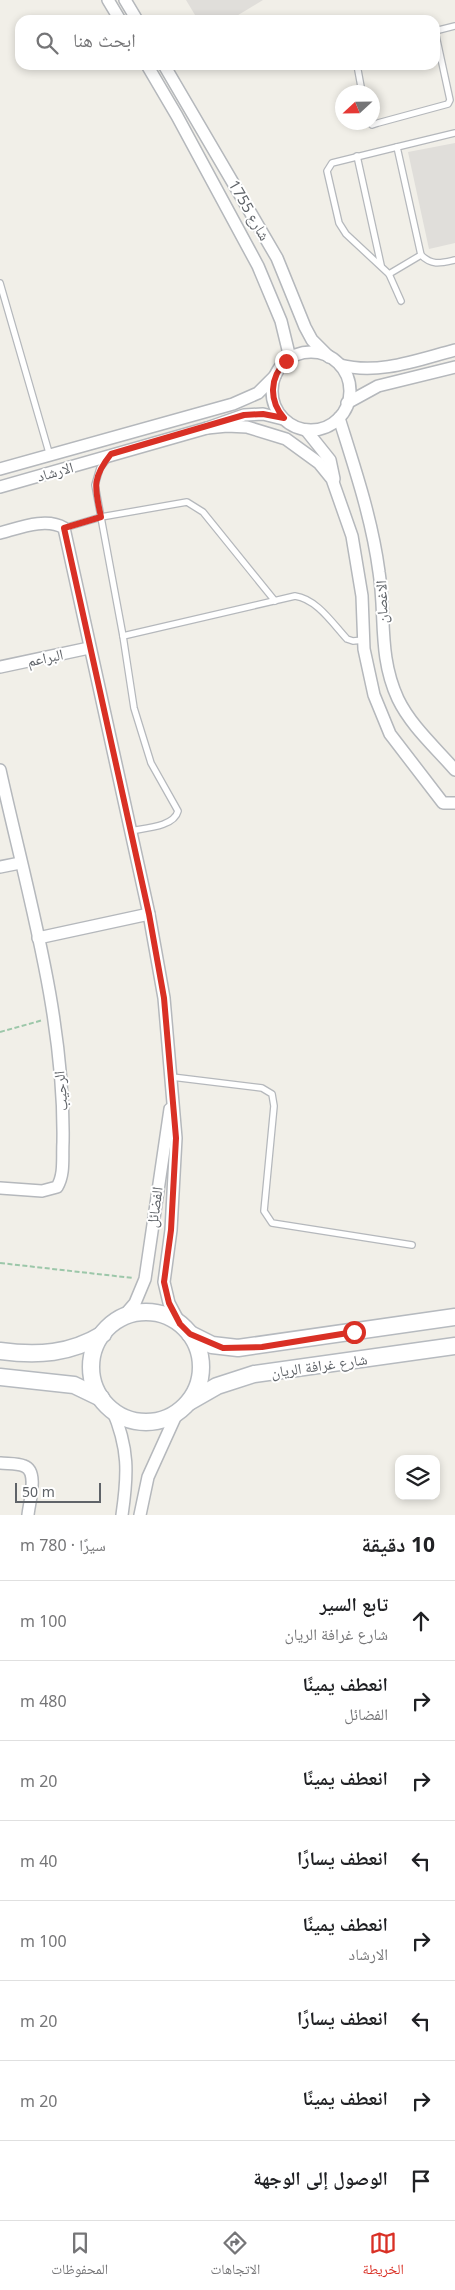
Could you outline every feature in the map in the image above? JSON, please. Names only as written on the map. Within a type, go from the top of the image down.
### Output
[{"type":"main road","points":[[0,1352],[56,1353],[80,1346],[103,1334],[123,1317],[152,1312],[166,1316],[185,1329],[199,1352],[201,1373],[198,1383],[183,1407],[149,1422],[129,1419],[83,1388],[66,1383],[0,1377]]},
{"type":"main road","name":"شارع غرافة الريان","points":[[185,1329],[212,1345],[238,1348],[455,1317]]},
{"type":"main road","points":[[103,1334],[94,1351],[92,1370],[107,1404]]},
{"type":"main road","name":"شارع غرافة الريان","points":[[183,1407],[217,1386],[254,1374],[455,1346]]},
{"type":"street","points":[[108,0],[117,15]]},
{"type":"street","points":[[125,0],[134,15]]},
{"type":"street","name":"شارع 1755","points":[[150,70],[258,266],[281,321],[290,358]]},
{"type":"street","name":"شارع 1755","points":[[167,70],[277,258],[304,327],[312,340],[329,357]]},
{"type":"street","points":[[340,365],[349,383],[348,403],[339,418],[322,428],[306,430],[294,426],[284,418],[273,399],[275,376],[281,366],[290,358],[306,352],[329,357],[340,365],[368,370],[455,350]]},
{"type":"street","points":[[348,403],[378,386],[455,367]]},
{"type":"street","name":"الارشاد","points":[[0,470],[233,404],[258,393],[275,376]]},
{"type":"street","name":"الارشاد","points":[[0,486],[254,414],[284,418]]},
{"type":"street","name":"الاغصان","points":[[339,418],[373,529],[380,575],[382,636],[392,684],[410,718],[455,770]]},
{"type":"street","name":"الاغصان","points":[[207,428],[247,427],[286,439],[319,463],[332,479],[352,536],[359,579],[364,640],[374,695],[390,734],[443,803],[455,803]]},
{"type":"street","name":"الاغصان","points":[[306,430],[330,460],[339,498]]},
{"type":"street","points":[[0,533],[48,523],[61,526]]},
{"type":"street","name":"الفضائل","points":[[61,526],[149,914],[164,998],[174,1090],[175,1156],[171,1230],[164,1282],[169,1303],[185,1329]]},
{"type":"street","name":"البراعم","points":[[0,667],[90,648]]},
{"type":"street","name":"الرحيب","points":[[0,770],[38,938],[52,1018],[62,1106],[61,1181],[57,1187],[51,1190],[0,1188]]},
{"type":"street","points":[[0,867],[20,863]]},
{"type":"street","points":[[38,938],[149,914]]},
{"type":"street","name":"الفضائل","points":[[123,1317],[135,1304],[145,1279],[161,1156],[174,1090]]},
{"type":"street","points":[[107,1404],[126,1452],[127,1468],[122,1515]]},
{"type":"street","points":[[140,1515],[148,1477],[183,1407]]},
{"type":"street","points":[[0,1463],[25,1466],[30,1470],[32,1479],[28,1515]]},
{"type":"lane","points":[[440,30],[455,26]]},
{"type":"lane","points":[[380,123],[448,104],[450,100],[440,54]]},
{"type":"lane","points":[[358,70],[361,85]]},
{"type":"lane","points":[[402,301],[389,274],[346,234],[339,223],[328,176],[328,167],[332,163],[357,156],[455,133]]},
{"type":"lane","points":[[397,147],[421,255],[427,261],[434,264],[455,260]]},
{"type":"lane","points":[[357,156],[381,265]]},
{"type":"lane","points":[[389,274],[421,255]]},
{"type":"lane","points":[[0,283],[50,456]]},
{"type":"lane","points":[[111,454],[100,468],[94,485],[124,636],[134,708],[151,763],[178,811],[174,819],[168,822],[130,831]]},
{"type":"lane","points":[[61,526],[187,502],[203,512],[275,601]]},
{"type":"lane","points":[[124,636],[295,596],[306,598],[347,639],[353,641],[364,640]]},
{"type":"lane","points":[[172,1077],[262,1088],[272,1094],[274,1106],[264,1211],[272,1222],[412,1245]]},
{"type":"path","points":[[0,1032],[52,1018]]},
{"type":"path","points":[[0,1263],[145,1279]]},
{"type":"shaded area","points":[[186,0],[263,0],[238,15],[195,15]]},
{"type":"shaded area","points":[[455,143],[455,243],[429,249],[408,152]]},
{"type":"route","points":[[286,361],[275,376],[272,391],[275,406],[284,418],[263,414],[244,415],[207,428],[111,454],[100,468],[94,485],[101,517],[64,528],[149,914],[164,998],[176,1138],[171,1230],[164,1282],[169,1303],[180,1324],[190,1334],[212,1345],[223,1348],[262,1347],[354,1332]]}]
